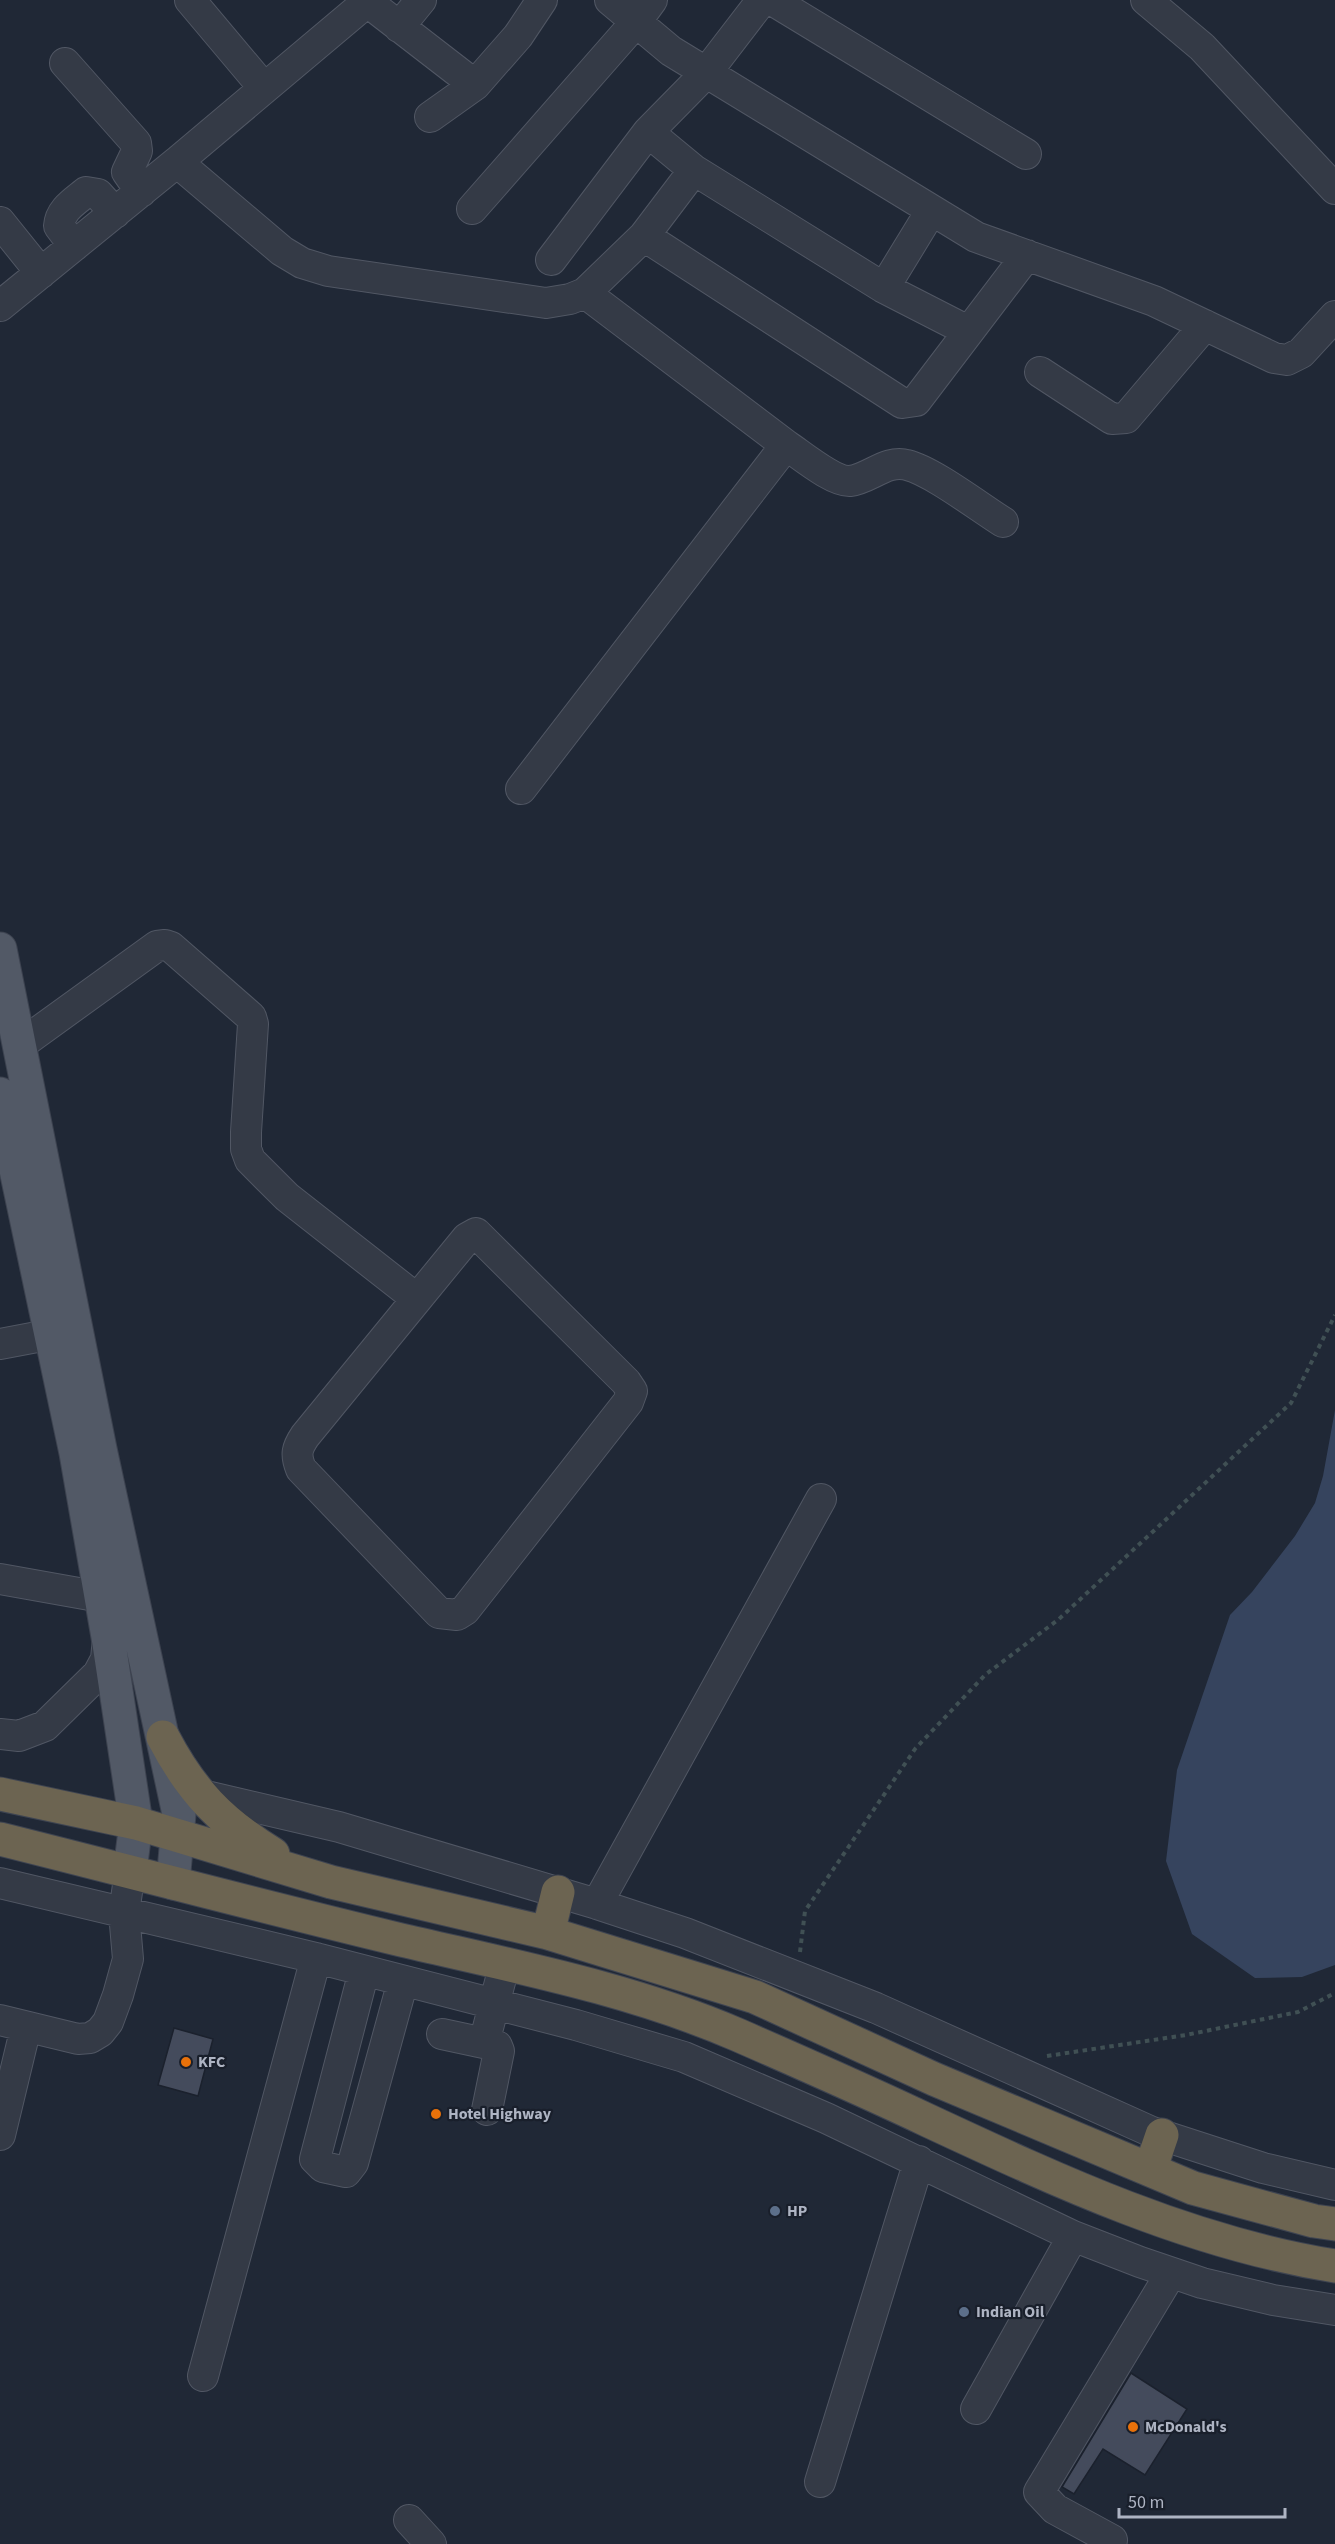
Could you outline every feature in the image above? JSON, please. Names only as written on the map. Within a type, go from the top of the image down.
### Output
[{"type":"highway","points":[[163,1737],[180,1770],[198,1794],[222,1819],[273,1854],[331,1882]]},
{"type":"highway","points":[[0,1794],[136,1823],[331,1882],[548,1933],[756,1997],[934,2079],[1193,2188],[1314,2221],[1335,2224]]},
{"type":"highway","points":[[0,1839],[602,1988],[698,2017],[1012,2160],[1125,2208],[1180,2229],[1305,2261],[1335,2266]]},
{"type":"highway","points":[[548,1933],[558,1892]]},
{"type":"highway","points":[[1150,2170],[1162,2135]]},
{"type":"main road","points":[[0,949],[20,1045],[63,1332],[76,1453],[108,1637],[136,1823],[130,1871]]},
{"type":"main road","points":[[0,1096],[8,1175],[63,1332],[163,1737],[179,1814],[179,1836],[173,1883]]},
{"type":"street","points":[[190,0],[264,88]]},
{"type":"street","points":[[399,27],[421,0]]},
{"type":"street","points":[[430,117],[474,85],[518,36],[542,0]]},
{"type":"street","points":[[610,0],[644,11],[671,51],[976,237],[1154,301],[1274,357],[1287,360],[1301,353],[1335,316]]},
{"type":"street","points":[[551,260],[648,132],[706,73],[762,0]]},
{"type":"street","points":[[772,0],[1026,154]]},
{"type":"street","points":[[1146,0],[1202,47],[1335,189]]},
{"type":"street","points":[[0,306],[177,162],[366,1],[474,85]]},
{"type":"street","points":[[472,209],[644,11]]},
{"type":"street","points":[[64,63],[136,143],[136,151],[127,172],[141,192]]},
{"type":"street","points":[[648,132],[694,170],[884,288],[968,331]]},
{"type":"street","points":[[177,162],[282,251],[302,262],[328,271],[546,303],[570,299],[585,293],[644,236],[694,170]]},
{"type":"street","points":[[884,288],[931,211]]},
{"type":"street","points":[[0,222],[41,273]]},
{"type":"street","points":[[644,236],[902,403],[916,401],[1027,255]]},
{"type":"street","points":[[585,293],[786,445],[837,478],[850,481],[895,464],[907,464],[924,472],[1003,522]]},
{"type":"street","points":[[1040,372],[1112,420],[1126,418],[1205,325]]},
{"type":"street","points":[[521,789],[786,445]]},
{"type":"street","points":[[20,1045],[157,946],[171,947],[251,1017],[253,1024],[246,1132],[246,1149],[250,1160],[287,1197],[417,1299]]},
{"type":"street","points":[[476,1233],[618,1374],[632,1391],[628,1402],[465,1610],[457,1615],[439,1613],[301,1469],[296,1457],[297,1448],[305,1436],[417,1299],[467,1238],[476,1233]]},
{"type":"street","points":[[0,1344],[63,1332]]},
{"type":"street","points":[[597,1904],[821,1499]]},
{"type":"street","points":[[0,1579],[101,1597]]},
{"type":"street","points":[[0,1734],[19,1736],[45,1726],[98,1674],[106,1659],[108,1637]]},
{"type":"street","points":[[198,1794],[339,1827],[558,1892],[685,1933],[876,2008],[1162,2135],[1263,2168],[1335,2185]]},
{"type":"street","points":[[0,2135],[13,2024],[78,2039],[90,2038],[100,2032],[114,2011],[128,1959],[124,1913],[130,1871]]},
{"type":"street","points":[[0,1883],[316,1958],[576,2025],[684,2057],[826,2118],[1073,2236],[1171,2272],[1273,2301],[1335,2310]]},
{"type":"street","points":[[203,2376],[316,1958]]},
{"type":"street","points":[[483,2043],[505,1964]]},
{"type":"street","points":[[364,1971],[315,2159],[323,2167],[346,2172],[353,2163],[403,1981]]},
{"type":"street","points":[[442,2034],[497,2046],[499,2051],[487,2110]]},
{"type":"street","points":[[820,2482],[919,2162]]},
{"type":"street","points":[[976,2409],[1073,2236]]},
{"type":"street","points":[[1112,2540],[1055,2510],[1039,2493],[1171,2272]]},
{"type":"street","points":[[410,2520],[431,2544]]},
{"type":"path","points":[[797,1976],[805,1911],[915,1749],[985,1675],[1059,1619],[1291,1403],[1335,1315]]},
{"type":"path","points":[[1045,2057],[1186,2035],[1298,2012],[1335,1993]]},
{"type":"water","points":[[1335,1410],[1335,1965],[1302,1977],[1255,1978],[1192,1934],[1166,1861],[1177,1770],[1230,1615],[1252,1592],[1295,1536],[1315,1503],[1323,1476]]},
{"type":"building","name":"KFC","points":[[174,2028],[213,2039],[198,2096],[158,2085]]},
{"type":"building","name":"McDonald's","points":[[1131,2373],[1187,2409],[1145,2475],[1103,2449],[1074,2494],[1062,2487]]},
{"type":"place","name":"KFC","points":[[186,2062]]},
{"type":"place","name":"Hotel Highway","points":[[436,2114]]},
{"type":"place","name":"HP","points":[[775,2211]]},
{"type":"place","name":"Indian Oil","points":[[964,2312]]},
{"type":"place","name":"McDonald's","points":[[1133,2427]]}]
